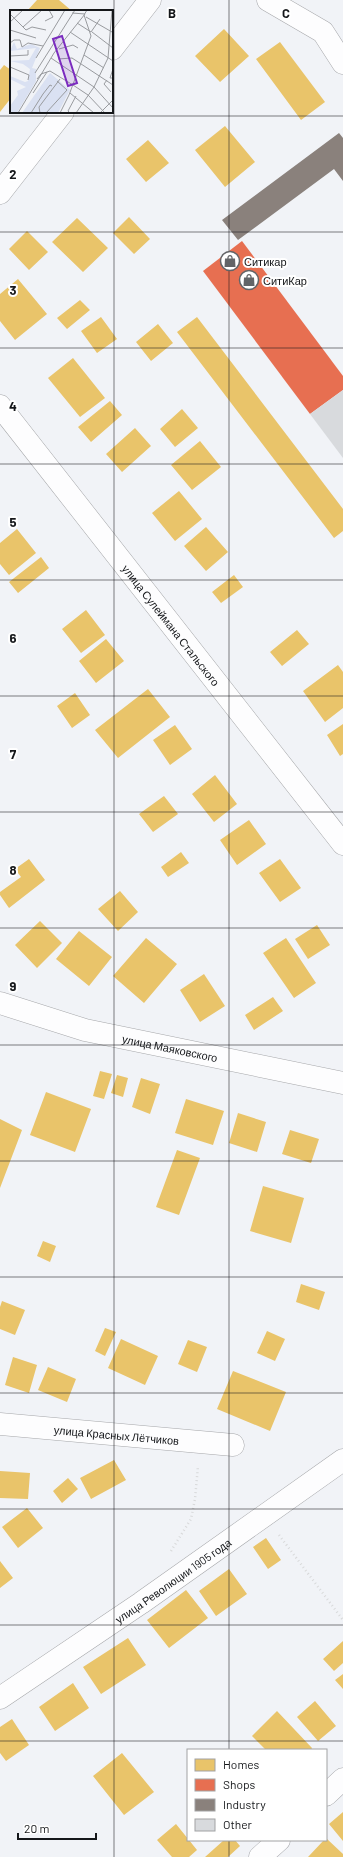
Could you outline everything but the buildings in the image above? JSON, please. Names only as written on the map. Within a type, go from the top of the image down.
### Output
[{"type":"street","points":[[113,48],[150,0]]},
{"type":"street","points":[[268,0],[323,32],[343,64]]},
{"type":"street","points":[[0,193],[62,113]]},
{"type":"street","name":"улица Сулеймана Стальского","points":[[0,406],[343,844]]},
{"type":"street","name":"улица Маяковского","points":[[0,1003],[85,1030],[343,1083]]},
{"type":"street","name":"улица Красных Лётчиков","points":[[0,1424],[233,1445]]},
{"type":"street","name":"улица Революции 1905 года","points":[[0,1698],[168,1583],[343,1460]]},
{"type":"street","points":[[327,1794],[343,1779]]},
{"type":"street","points":[[260,1857],[278,1841]]},
{"type":"path","points":[[168,1583],[165,1568],[168,1553],[191,1519],[195,1499],[200,1442]]},
{"type":"path","points":[[264,1515],[343,1620]]},
{"type":"place","name":"Ситикар","points":[[230,261]]},
{"type":"place","name":"СитиКар","points":[[249,280]]}]
